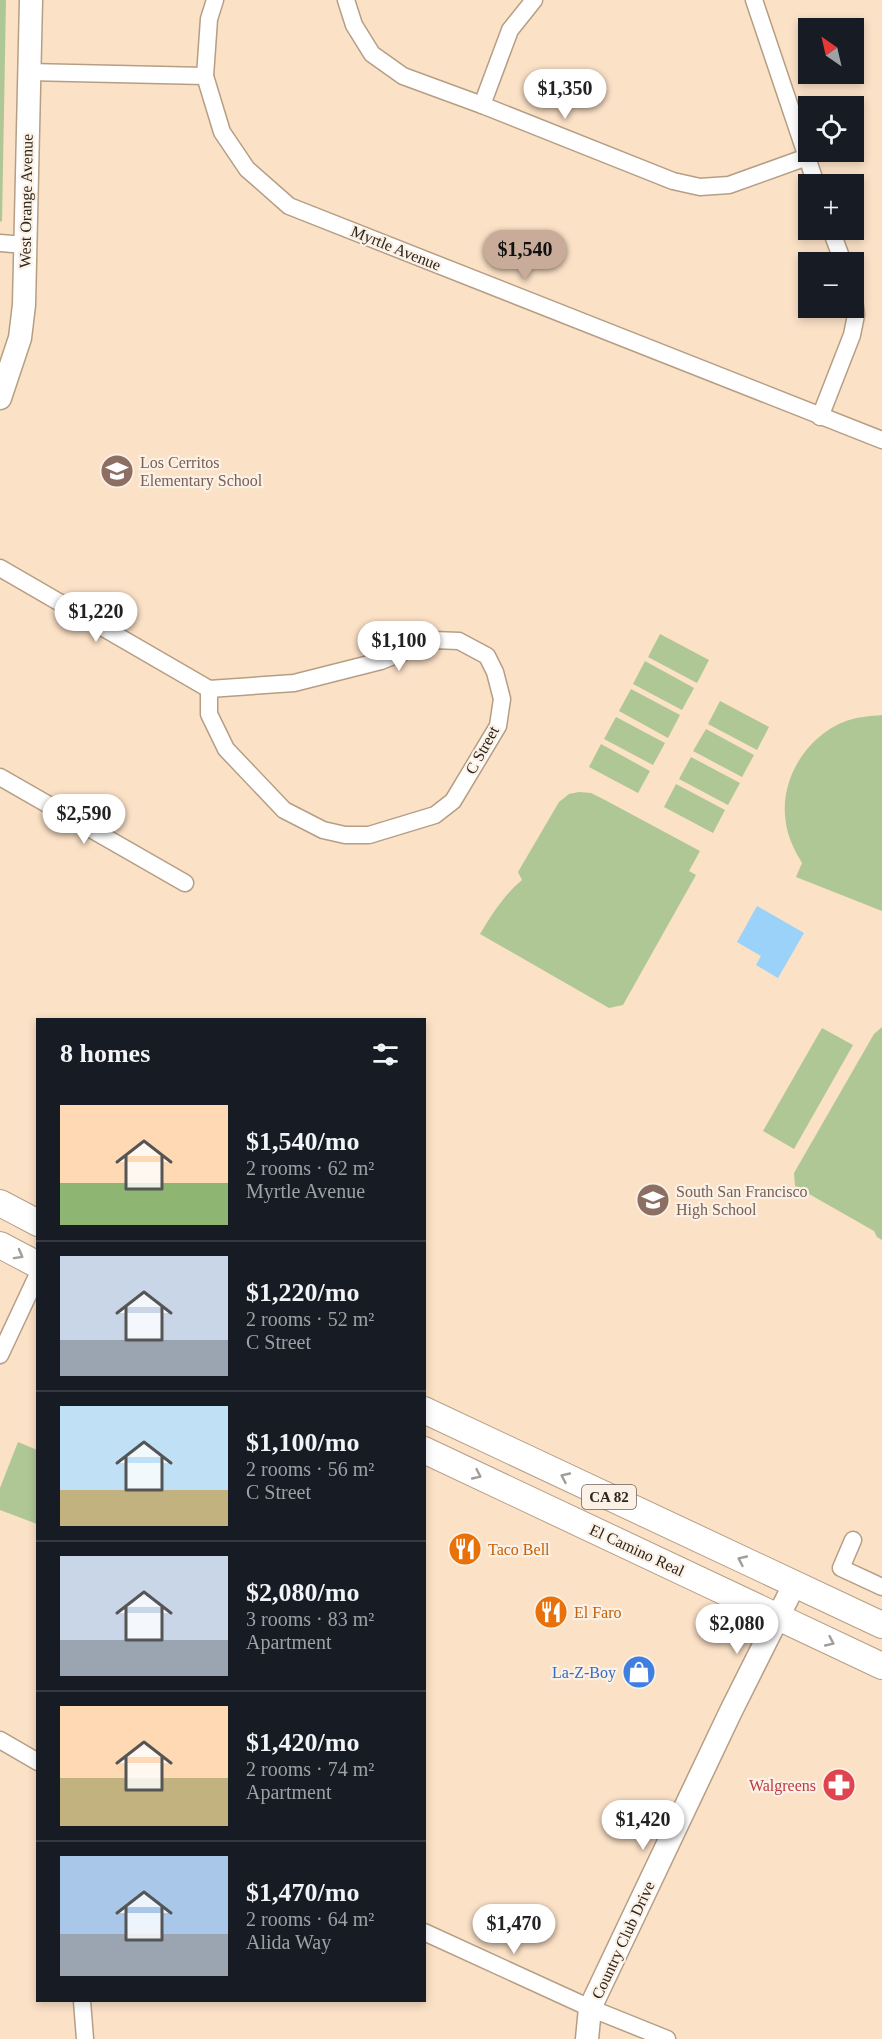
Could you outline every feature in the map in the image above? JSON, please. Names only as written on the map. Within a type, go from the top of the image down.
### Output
[{"type":"main road","points":[[0,1203],[36,1222]]},
{"type":"main road","points":[[0,1245],[36,1264]]},
{"type":"main road","name":"CA 82","points":[[426,1411],[794,1585],[882,1624]]},
{"type":"main road","name":"El Camino Real","points":[[426,1451],[882,1666]]},
{"type":"street","name":"West Orange Avenue","points":[[0,398],[20,338],[25,282],[31,0]]},
{"type":"street","points":[[28,72],[205,76],[209,19],[215,0]]},
{"type":"street","points":[[346,0],[354,25],[372,54],[403,76],[673,181],[700,187],[729,185],[798,160]]},
{"type":"street","points":[[482,105],[510,30],[534,0]]},
{"type":"street","points":[[753,0],[798,131]]},
{"type":"street","name":"Myrtle Avenue","points":[[205,76],[222,132],[246,169],[289,206],[882,440]]},
{"type":"street","points":[[0,243],[25,245]]},
{"type":"street","points":[[820,417],[852,335],[855,318]]},
{"type":"street","points":[[0,568],[209,689]]},
{"type":"street","name":"C Street","points":[[433,640],[459,641],[487,656],[495,672],[502,699],[498,726],[453,801],[435,815],[369,835],[345,835],[323,830],[284,810],[226,749],[209,714],[209,689],[294,683],[381,661],[433,640]]},
{"type":"street","points":[[0,777],[186,882]]},
{"type":"street","points":[[0,1355],[36,1278]]},
{"type":"street","points":[[854,1540],[841,1568],[882,1587]]},
{"type":"street","name":"Country Club Drive","points":[[587,2039],[591,2008],[698,1784],[730,1711],[794,1585]]},
{"type":"street","points":[[0,1740],[36,1761]]},
{"type":"street","points":[[426,1933],[591,2008],[667,2039]]},
{"type":"street","points":[[82,2002],[85,2039]]},
{"type":"green space","points":[[0,0],[6,0],[2,221],[0,222]]},
{"type":"green space","points":[[660,634],[709,660],[697,683],[648,657]]},
{"type":"green space","points":[[645,661],[694,688],[682,710],[633,684]]},
{"type":"green space","points":[[631,689],[680,715],[668,738],[619,711]]},
{"type":"green space","points":[[720,701],[769,727],[757,750],[708,724]]},
{"type":"green space","points":[[882,715],[882,911],[796,877],[802,863],[790,840],[785,815],[785,800],[793,772],[800,759],[820,736],[846,721]]},
{"type":"green space","points":[[616,717],[665,743],[653,765],[604,739]]},
{"type":"green space","points":[[706,729],[754,755],[742,777],[693,751]]},
{"type":"green space","points":[[601,744],[650,771],[638,793],[589,767]]},
{"type":"green space","points":[[691,757],[740,783],[728,805],[679,779]]},
{"type":"green space","points":[[676,784],[725,810],[713,833],[664,807]]},
{"type":"green space","points":[[591,793],[700,851],[689,871],[696,875],[623,1005],[609,1008],[480,934],[504,898],[522,880],[518,872],[559,802],[569,794]]},
{"type":"green space","points":[[882,1027],[882,1240],[874,1231],[795,1186],[794,1173],[874,1034]]},
{"type":"green space","points":[[822,1028],[853,1045],[794,1149],[763,1131]]},
{"type":"green space","points":[[18,1442],[36,1450],[36,1524],[0,1510],[0,1488]]},
{"type":"water","points":[[757,906],[804,933],[778,978],[756,965],[761,956],[737,942]]},
{"type":"place","name":"Los Cerritos Elementary School","points":[[117,471]]},
{"type":"place","name":"South San Francisco High School","points":[[653,1200]]},
{"type":"place","name":"Taco Bell","points":[[465,1549]]},
{"type":"place","name":"El Faro","points":[[551,1612]]},
{"type":"place","name":"La-Z-Boy","points":[[639,1672]]},
{"type":"place","name":"Walgreens","points":[[839,1785]]}]
